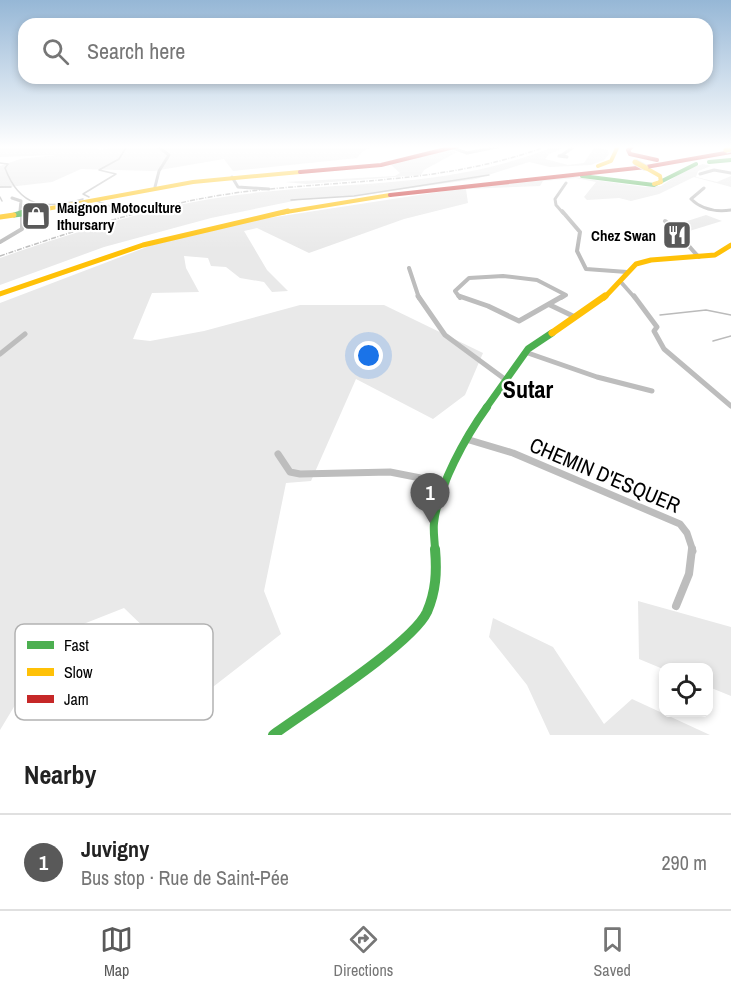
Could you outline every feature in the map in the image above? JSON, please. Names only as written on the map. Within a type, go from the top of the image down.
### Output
[{"type":"main road","points":[[0,217],[154,187],[206,180]]},
{"type":"main road","points":[[0,292],[124,244],[220,220],[416,189],[489,180]]},
{"type":"main road","points":[[0,292],[96,257],[222,222],[323,205],[513,180]]},
{"type":"main road","points":[[614,180],[654,185],[667,180]]},
{"type":"main road","points":[[273,735],[390,650],[419,625],[432,602],[437,581],[435,511],[466,439],[525,352],[615,286],[627,272],[646,261],[715,255],[730,249]]},
{"type":"street","points":[[154,187],[156,180]]},
{"type":"street","points":[[234,180],[238,187],[269,189]]},
{"type":"street","points":[[566,183],[555,200],[556,205],[580,232],[577,251],[585,269],[627,272]]},
{"type":"street","points":[[704,188],[691,199],[693,203],[714,210],[731,210]]},
{"type":"street","points":[[0,242],[22,229],[21,201],[12,198]]},
{"type":"street","points":[[665,221],[686,237],[687,246],[699,257]]},
{"type":"street","points":[[409,268],[420,301],[445,335],[506,380]]},
{"type":"street","points":[[471,278],[537,280],[566,295],[550,305],[519,321],[488,306],[461,299],[455,289],[471,278]]},
{"type":"street","points":[[615,286],[625,284],[657,327],[654,331],[664,349],[731,406]]},
{"type":"street","points":[[550,305],[575,317]]},
{"type":"street","points":[[0,354],[25,334]]},
{"type":"street","points":[[525,352],[597,377],[652,391]]},
{"type":"street","name":"CHEMIN D'ESQUER","points":[[466,439],[513,453],[680,524],[689,532],[694,556],[676,606]]},
{"type":"street","points":[[278,454],[290,472],[300,474],[390,472],[446,483]]},
{"type":"shaded area","points":[[0,180],[56,180],[52,182],[0,188]]},
{"type":"shaded area","points":[[316,180],[353,180],[306,184],[285,182]]},
{"type":"shaded area","points":[[467,180],[355,196],[298,200],[211,218],[104,247],[0,285],[0,258],[88,229],[147,213],[237,195],[398,181]]},
{"type":"shaded area","points":[[529,180],[551,180],[543,181],[540,186],[466,189],[468,203],[404,219],[309,253],[257,228],[244,231],[267,270],[288,291],[272,292],[264,282],[240,278],[226,267],[211,266],[208,258],[184,256],[186,268],[199,292],[152,293],[133,339],[150,341],[204,331],[300,305],[384,305],[483,353],[465,395],[433,419],[356,379],[311,481],[286,483],[264,591],[281,634],[213,687],[213,624],[141,624],[124,608],[83,624],[15,624],[15,705],[0,730],[0,303],[152,245],[256,220],[471,187]]},
{"type":"shaded area","points":[[588,180],[645,187],[661,186],[670,180],[687,180],[659,194],[631,201],[619,198],[587,200],[584,197],[596,182]]},
{"type":"shaded area","points":[[706,180],[731,180],[731,187]]},
{"type":"shaded area","points":[[706,215],[722,221],[686,232],[675,225]]},
{"type":"shaded area","points":[[638,601],[731,627],[731,696],[713,689],[713,663],[659,663],[659,667],[639,659]]},
{"type":"shaded area","points":[[493,618],[553,647],[604,724],[632,699],[659,711],[659,717],[671,717],[710,735],[550,735],[527,685],[489,637]]},
{"type":"waterway","points":[[11,180],[18,191],[35,203],[46,205],[83,199]]},
{"type":"waterway","points":[[89,197],[83,194],[106,180]]},
{"type":"waterway","points":[[291,200],[354,196],[455,180]]},
{"type":"waterway","points":[[0,187],[11,187]]},
{"type":"waterway","points":[[0,197],[2,201]]},
{"type":"waterway","points":[[97,201],[125,212]]},
{"type":"waterway","points":[[660,315],[706,310],[731,315]]},
{"type":"waterway","points":[[713,341],[731,336]]},
{"type":"railway","points":[[0,256],[89,227],[180,203],[242,192],[371,180]]},
{"type":"traffic: fast","points":[[616,180],[654,185],[663,180]]},
{"type":"traffic: fast","points":[[27,211],[30,213],[14,215],[27,211]]},
{"type":"traffic: fast","points":[[273,735],[401,642],[426,614],[437,581],[434,523],[442,492],[474,425],[528,349],[552,333]]},
{"type":"traffic: slow","points":[[30,212],[211,180]]},
{"type":"traffic: slow","points":[[654,184],[661,180]]},
{"type":"traffic: slow","points":[[0,294],[95,260],[192,232],[290,211],[390,195]]},
{"type":"traffic: slow","points":[[0,217],[14,215]]},
{"type":"traffic: slow","points":[[552,333],[602,300],[636,264],[651,260],[715,255],[731,245]]},
{"type":"traffic: jam","points":[[390,195],[524,180]]},
{"type":"place","name":"Maignon Motoculture Ithursarry","points":[[36,216]]},
{"type":"place","name":"Chez Swan","points":[[677,235]]},
{"type":"place","name":"Juvigny","points":[[430,523]]},
{"type":"district","name":"Sutar","points":[[528,389]]}]
